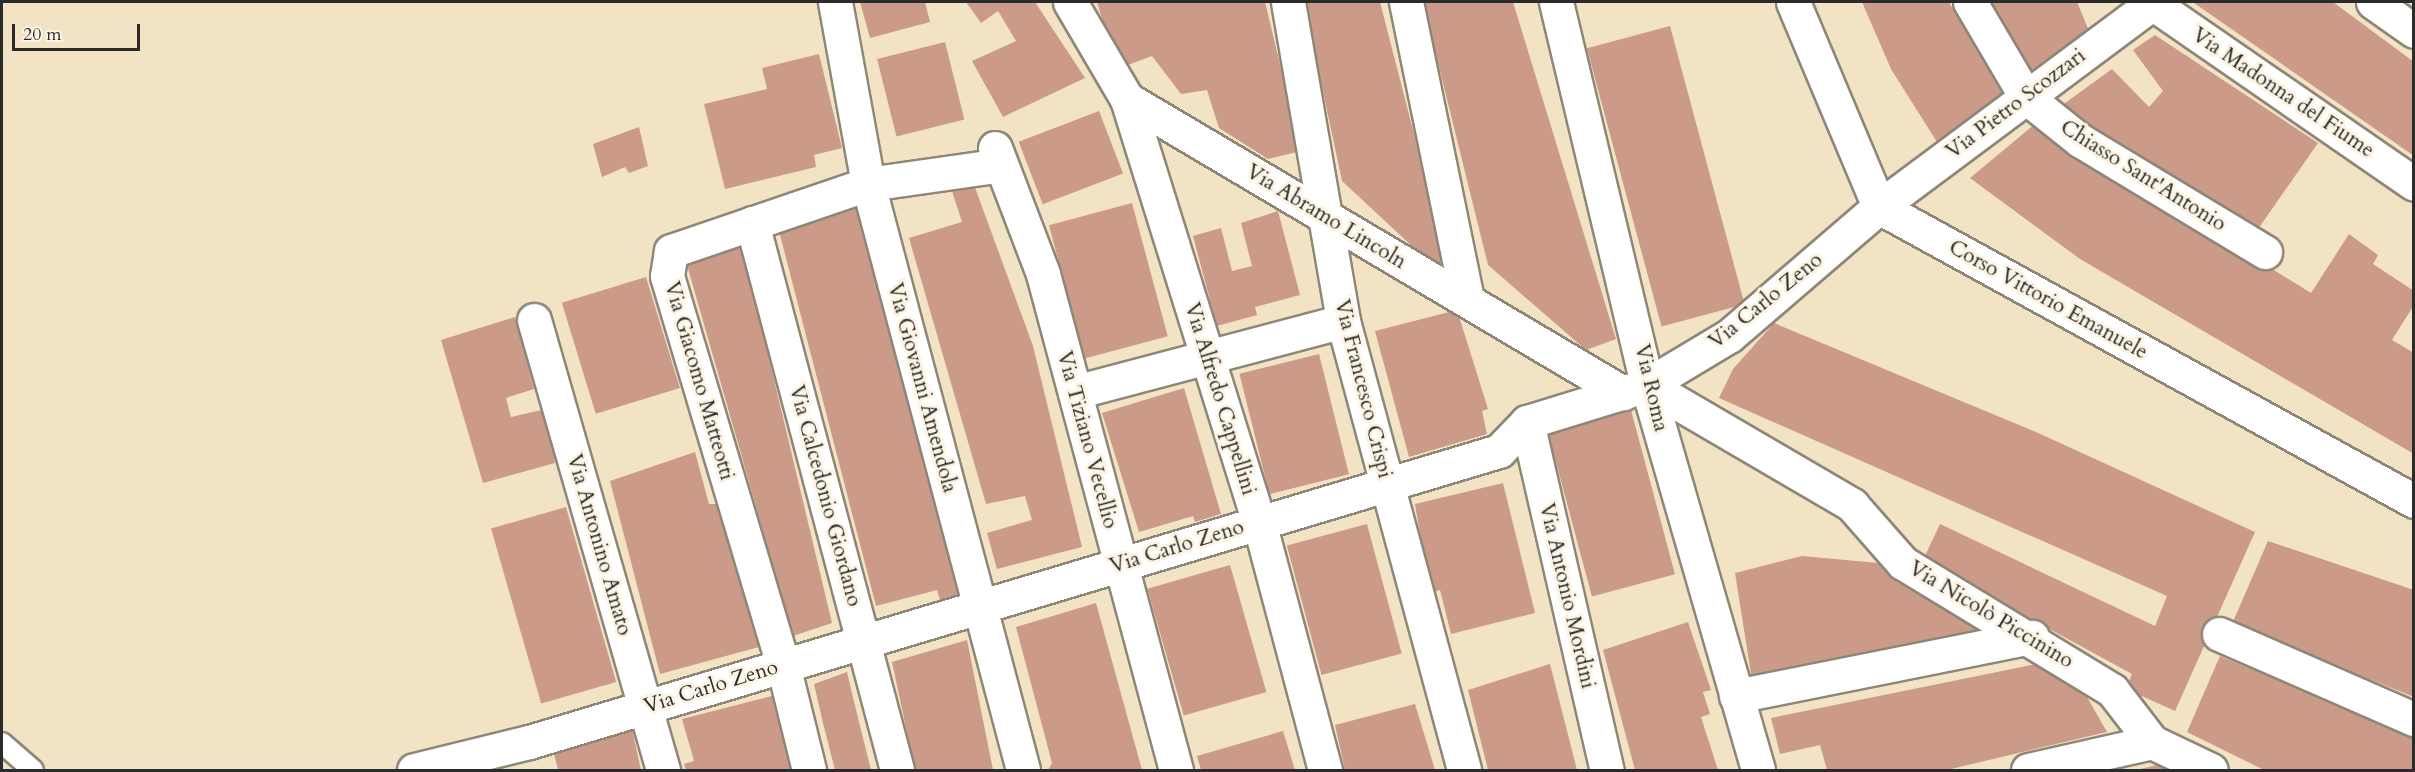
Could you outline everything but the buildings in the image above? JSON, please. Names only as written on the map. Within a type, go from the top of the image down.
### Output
[{"type":"street","name":"Via Giovanni Amendola","points":[[835,2],[868,184],[1023,771]]},
{"type":"street","name":"Via Abramo Lincoln","points":[[1070,2],[1127,99],[1467,300],[1635,389]]},
{"type":"street","name":"Via Francesco Crispi","points":[[1288,2],[1328,218],[1343,321],[1464,771]]},
{"type":"street","points":[[1406,2],[1467,300]]},
{"type":"street","name":"Via Roma","points":[[1557,2],[1635,389],[1736,696],[1758,771]]},
{"type":"street","points":[[1793,2],[1879,207]]},
{"type":"street","name":"Chiasso Sant'Antonio","points":[[1970,2],[2026,97],[2081,141],[2265,252]]},
{"type":"street","name":"Via Pietro Scozzari","points":[[1879,207],[2153,2]]},
{"type":"street","name":"Via Madonna del Fiume","points":[[2153,2],[2414,184]]},
{"type":"street","points":[[2373,2],[2414,31]]},
{"type":"street","name":"Via Alfredo Cappellini","points":[[1127,99],[1259,522],[1325,771]]},
{"type":"street","name":"Via Giacomo Matteotti","points":[[809,771],[783,665],[667,276],[671,251],[868,184],[998,156]]},
{"type":"street","name":"Via Tiziano Vecellio","points":[[998,156],[1043,274],[1176,771]]},
{"type":"street","name":"Via Carlo Zeno","points":[[414,771],[532,756],[646,706],[1498,450],[1527,422],[1635,389],[1729,336],[1879,207]]},
{"type":"street","name":"Corso Vittorio Emanuele","points":[[1879,207],[2414,501]]},
{"type":"street","name":"Via Calcedonio Giordano","points":[[752,223],[897,771]]},
{"type":"street","name":"Via Antonino Amato","points":[[534,320],[663,771]]},
{"type":"street","points":[[1075,392],[1208,360],[1343,321]]},
{"type":"street","name":"Via Nicolò Piccinino","points":[[1635,389],[1852,505],[1903,563],[2032,638],[2112,690],[2152,742],[2211,771]]},
{"type":"street","name":"Via Antonio Mordini","points":[[1527,422],[1607,771]]},
{"type":"street","points":[[2219,634],[2414,719]]},
{"type":"street","points":[[1736,696],[2032,638]]},
{"type":"street","points":[[2028,771],[2152,742]]},
{"type":"lane","points":[[2,743],[33,771]]}]
